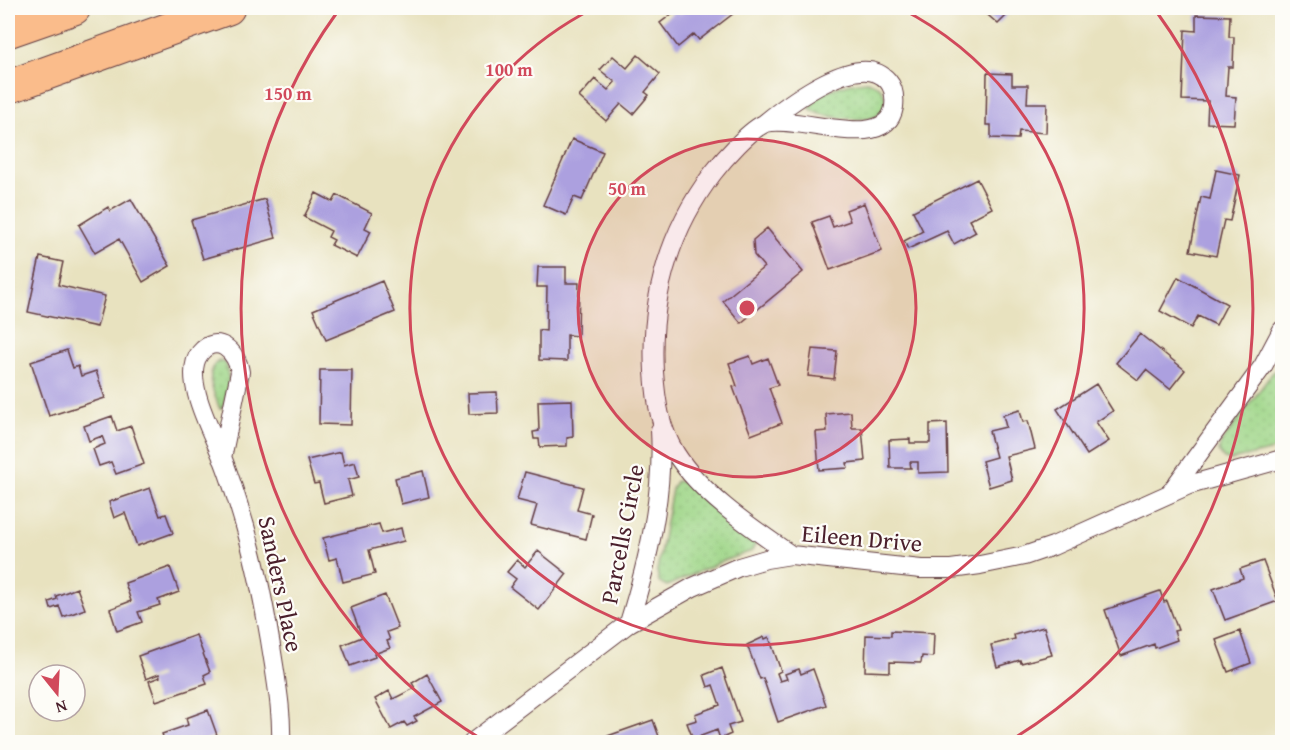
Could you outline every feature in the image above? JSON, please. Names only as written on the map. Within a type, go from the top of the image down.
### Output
[{"type":"highway","points":[[8,87],[228,8]]},
{"type":"highway","points":[[8,32],[66,9]]},
{"type":"street","name":"Parcells Circle","points":[[629,623],[642,578],[656,510],[661,468],[660,419],[655,391],[654,327],[661,283],[671,249],[688,210],[714,171],[742,141],[765,123],[806,92],[848,74],[865,72],[879,75],[889,83],[894,93],[894,105],[890,118],[877,128],[869,130],[855,131],[808,124],[765,123]]},
{"type":"street","points":[[1170,493],[1242,395],[1282,335]]},
{"type":"street","name":"Sanders Place","points":[[222,458],[240,372],[237,359],[232,351],[224,345],[213,344],[201,352],[194,371],[203,410],[222,458],[244,524],[253,560],[271,643],[282,723],[281,742]]},
{"type":"street","name":"Parcells Circle","points":[[660,419],[676,455],[694,476],[753,528],[791,555]]},
{"type":"street","name":"Eileen Drive","points":[[473,742],[629,623],[676,595],[725,573],[766,559],[791,555],[921,569],[951,569],[1024,556],[1053,546],[1170,493],[1209,479],[1282,459]]},
{"type":"street","name":"Sanders Place","points":[[282,723],[289,742]]},
{"type":"green space","points":[[867,81],[877,85],[885,98],[886,108],[875,117],[841,118],[821,114],[810,108],[812,102],[825,92],[852,83]]},
{"type":"green space","points":[[219,361],[226,363],[229,382],[223,407],[220,409],[211,383],[212,370]]},
{"type":"green space","points":[[1278,370],[1282,372],[1282,448],[1231,460],[1224,459],[1219,452],[1221,443],[1273,372]]},
{"type":"green space","points":[[676,481],[688,483],[756,542],[752,551],[667,586],[659,582],[657,571],[672,489]]},
{"type":"building","points":[[688,8],[736,8],[738,10],[699,40],[694,34],[678,47],[660,23],[677,10],[680,14]]},
{"type":"building","points":[[971,8],[1014,8],[998,24],[981,9],[977,13]]},
{"type":"building","points":[[1196,15],[1230,16],[1229,37],[1234,37],[1233,67],[1228,67],[1226,96],[1236,97],[1234,124],[1207,123],[1208,101],[1182,100],[1185,30],[1196,31]]},
{"type":"building","points":[[638,55],[660,74],[645,92],[649,95],[633,114],[621,104],[606,121],[579,97],[595,79],[608,90],[615,82],[600,70],[613,56],[627,68]]},
{"type":"building","points":[[987,73],[1012,74],[1012,85],[1028,85],[1027,103],[1047,103],[1046,133],[1019,131],[1018,139],[991,138],[991,125],[986,125]]},
{"type":"building","points":[[572,139],[603,152],[582,200],[574,197],[566,215],[543,205]]},
{"type":"building","points":[[1216,170],[1240,175],[1230,221],[1224,220],[1216,256],[1190,251],[1201,197],[1210,199]]},
{"type":"building","points":[[977,179],[992,208],[969,220],[976,232],[954,244],[947,231],[908,249],[904,241],[923,231],[913,211]]},
{"type":"building","points":[[316,193],[333,202],[337,195],[372,213],[365,228],[371,231],[357,258],[331,245],[334,240],[328,237],[331,231],[304,217]]},
{"type":"building","points":[[131,199],[170,266],[143,282],[119,239],[95,253],[79,225],[108,207],[110,211]]},
{"type":"building","points":[[265,199],[276,238],[203,259],[191,220]]},
{"type":"building","points":[[864,203],[882,251],[830,270],[812,222],[829,216],[833,227],[850,221],[846,210]]},
{"type":"building","points":[[767,228],[803,272],[741,323],[723,301],[764,267],[754,255],[753,240]]},
{"type":"building","points":[[40,257],[63,262],[58,285],[105,296],[97,327],[28,312]]},
{"type":"building","points":[[538,267],[566,267],[566,283],[579,283],[578,336],[567,335],[567,361],[539,360],[539,330],[546,331],[547,287],[537,287]]},
{"type":"building","points":[[1178,277],[1227,304],[1216,325],[1198,316],[1191,328],[1160,311]]},
{"type":"building","points":[[382,281],[395,312],[326,340],[313,310]]},
{"type":"building","points":[[1140,334],[1185,370],[1170,389],[1146,370],[1138,380],[1116,363]]},
{"type":"building","points":[[812,349],[837,351],[834,379],[808,376]]},
{"type":"building","points":[[67,350],[73,368],[78,366],[81,376],[96,371],[105,398],[49,416],[31,362]]},
{"type":"building","points":[[750,356],[753,364],[768,358],[778,385],[769,388],[782,423],[751,435],[733,387],[737,386],[729,363]]},
{"type":"building","points":[[320,370],[352,370],[351,425],[319,424]]},
{"type":"building","points":[[1096,384],[1113,411],[1096,422],[1109,441],[1087,455],[1057,409]]},
{"type":"building","points":[[497,392],[498,413],[469,414],[468,393]]},
{"type":"building","points":[[572,400],[573,437],[567,438],[567,446],[540,447],[539,439],[534,439],[533,432],[539,431],[538,401]]},
{"type":"building","points":[[1020,410],[1023,422],[1028,421],[1035,449],[1006,456],[1012,480],[989,487],[982,461],[996,457],[989,431],[1006,427],[1003,415]]},
{"type":"building","points":[[851,412],[852,428],[862,428],[865,461],[847,463],[848,468],[819,470],[816,432],[827,431],[826,414]]},
{"type":"building","points":[[112,416],[117,431],[131,426],[144,464],[116,474],[111,462],[99,466],[93,449],[105,444],[102,436],[89,441],[84,426]]},
{"type":"building","points":[[947,423],[948,472],[918,473],[918,462],[910,462],[911,468],[890,468],[889,440],[910,439],[910,443],[930,443],[930,424]]},
{"type":"building","points":[[341,452],[344,465],[355,462],[359,477],[348,480],[352,496],[324,503],[319,483],[314,484],[307,460]]},
{"type":"building","points":[[423,471],[429,497],[401,504],[395,478]]},
{"type":"building","points":[[525,472],[583,487],[577,510],[592,514],[586,539],[531,525],[537,505],[517,500]]},
{"type":"building","points":[[150,488],[160,516],[166,514],[173,533],[137,546],[125,513],[114,518],[109,502]]},
{"type":"building","points":[[379,524],[382,533],[401,528],[404,541],[369,550],[375,574],[343,582],[337,558],[329,560],[323,538]]},
{"type":"building","points":[[538,551],[567,574],[539,610],[510,587],[516,579],[507,572],[517,560],[525,567]]},
{"type":"building","points":[[1263,561],[1278,601],[1225,620],[1213,589],[1243,578],[1240,569]]},
{"type":"building","points":[[170,567],[179,592],[158,600],[160,605],[138,612],[142,622],[117,631],[110,609],[131,601],[125,583]]},
{"type":"building","points":[[77,588],[85,609],[63,617],[59,606],[51,609],[49,602],[57,599],[56,596]]},
{"type":"building","points":[[1160,591],[1164,602],[1167,601],[1178,630],[1174,631],[1177,640],[1155,648],[1154,644],[1121,656],[1105,610]]},
{"type":"building","points":[[385,595],[398,628],[387,632],[390,648],[374,654],[375,657],[350,666],[342,645],[362,637],[351,608]]},
{"type":"building","points":[[1044,627],[1052,655],[1021,663],[1020,660],[997,667],[991,645],[1015,639],[1014,635]]},
{"type":"building","points":[[891,631],[934,633],[933,657],[922,656],[921,663],[890,662],[890,672],[865,671],[866,635],[891,636]]},
{"type":"building","points":[[1240,631],[1251,663],[1228,672],[1216,640]]},
{"type":"building","points":[[196,635],[210,672],[204,675],[207,684],[156,701],[149,681],[160,677],[159,674],[146,679],[138,656]]},
{"type":"building","points":[[764,637],[765,639],[769,637],[781,671],[777,673],[780,681],[787,679],[785,674],[799,669],[801,674],[813,669],[826,705],[778,722],[763,678],[760,679],[747,645]]},
{"type":"building","points":[[722,668],[741,722],[728,726],[731,734],[720,739],[717,730],[693,739],[687,723],[697,720],[695,714],[720,705],[713,685],[708,687],[704,675]]},
{"type":"building","points":[[427,674],[442,702],[414,717],[417,721],[407,726],[404,722],[391,729],[375,699],[389,691],[393,699],[415,688],[412,683]]},
{"type":"building","points":[[208,710],[217,735],[200,742],[165,742],[162,734],[188,725],[186,718]]},
{"type":"building","points":[[653,720],[661,742],[604,742],[602,738]]}]
